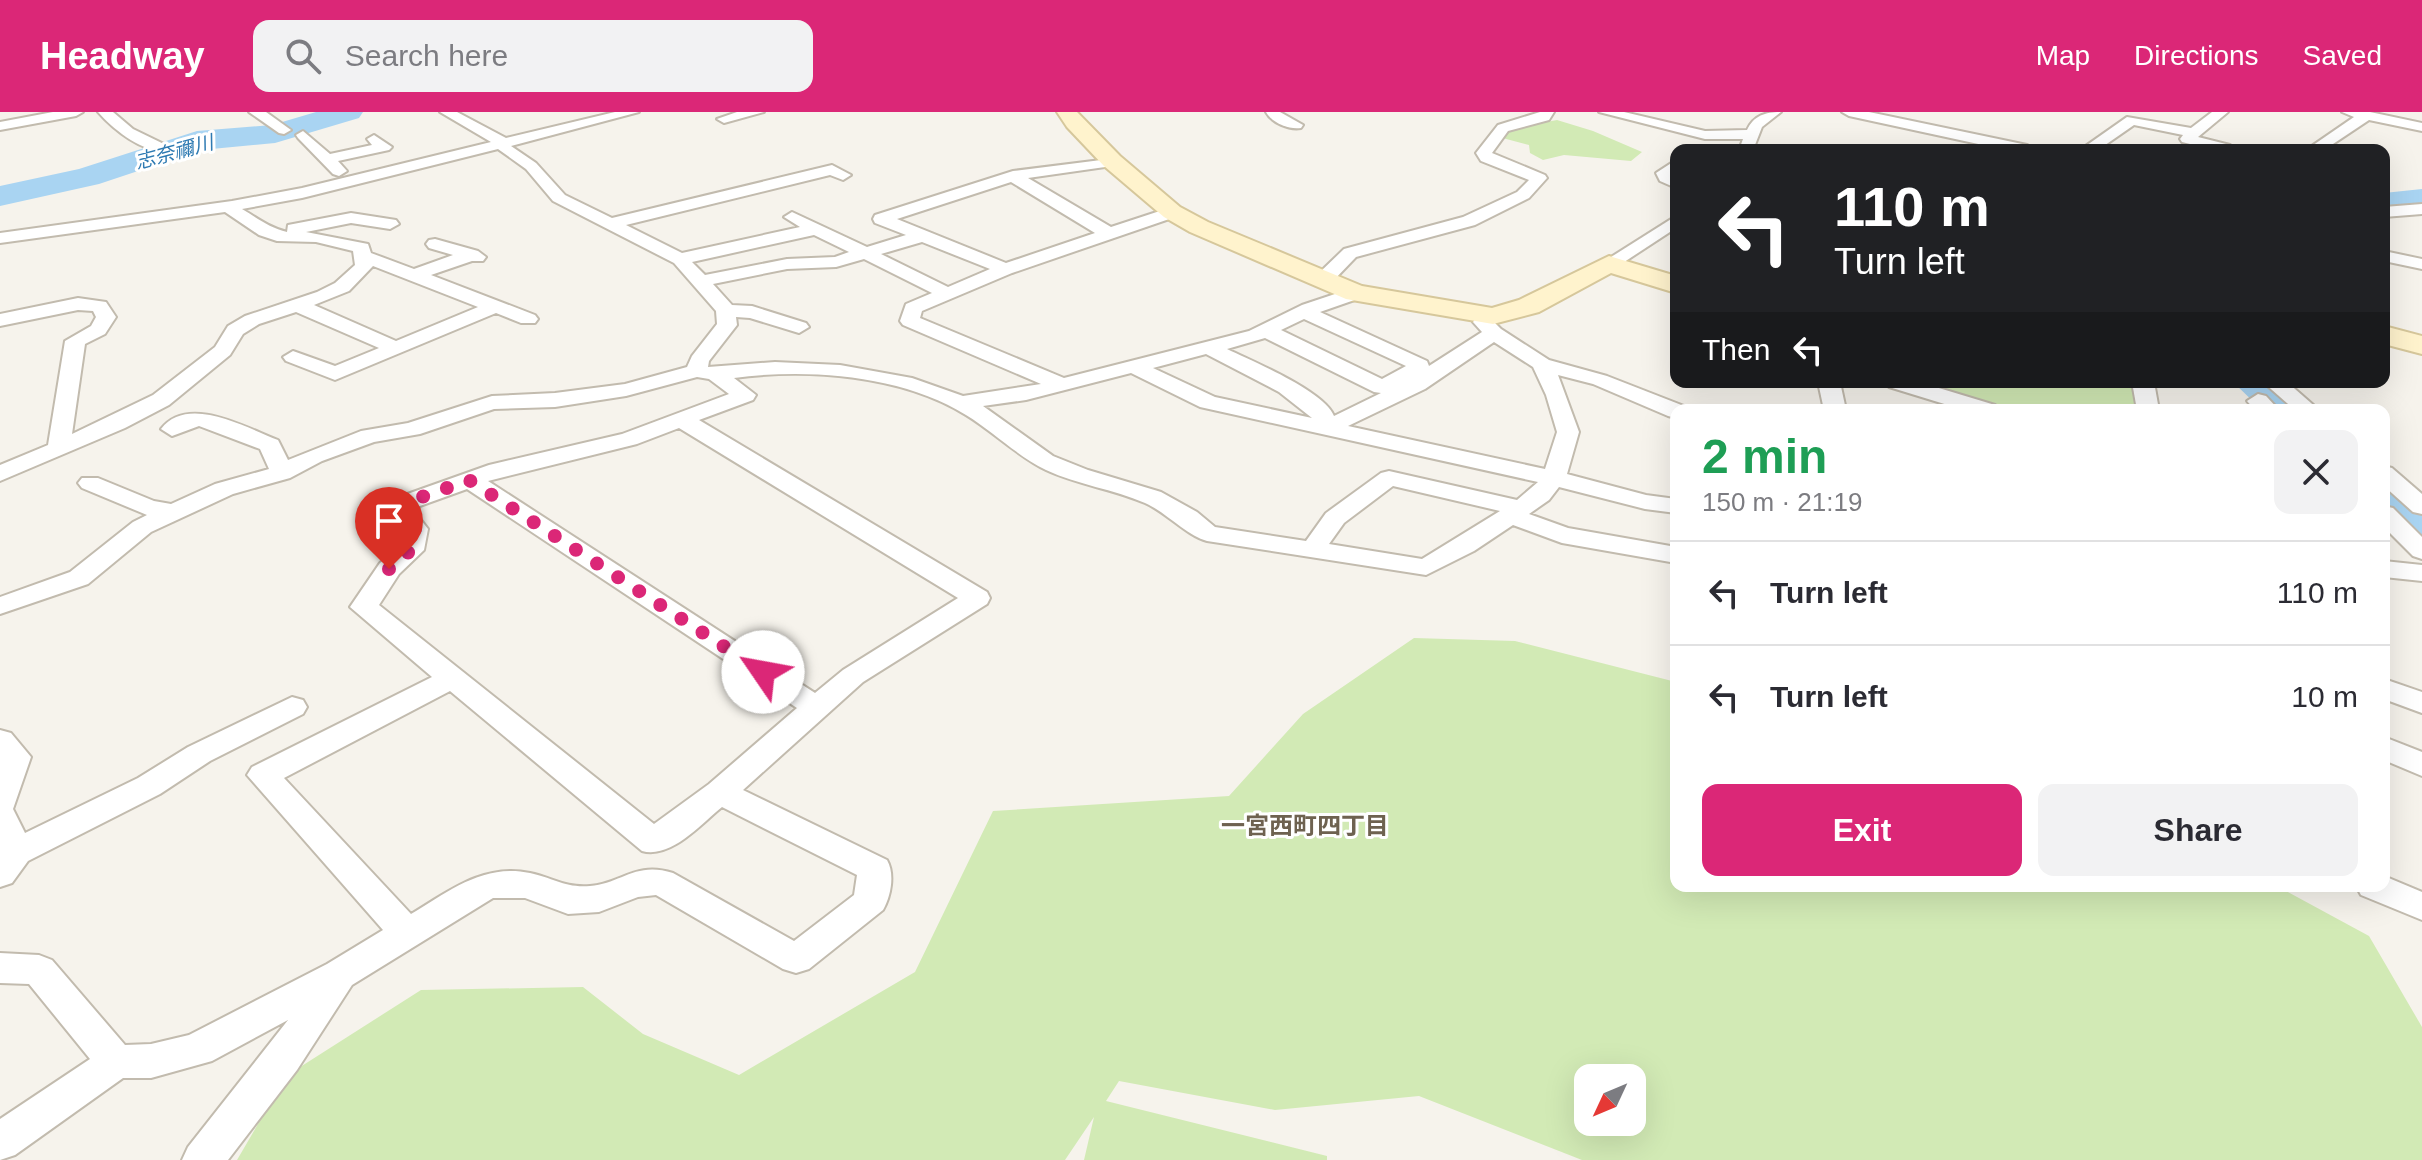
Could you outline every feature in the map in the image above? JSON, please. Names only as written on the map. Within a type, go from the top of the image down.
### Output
[{"type":"street","points":[[0,114],[13,112]]},
{"type":"street","points":[[0,126],[76,112]]},
{"type":"street","points":[[105,112],[128,132],[162,147]]},
{"type":"street","points":[[256,112],[284,130]]},
{"type":"street","points":[[447,112],[503,143],[504,148],[531,166],[559,198],[680,259],[726,310],[727,325],[699,360],[706,372],[745,395],[681,419],[629,439],[550,455],[408,502],[401,512],[415,529],[411,550],[389,569],[364,607],[654,842],[720,792],[853,676],[977,598],[681,419]]},
{"type":"street","points":[[0,238],[232,206],[302,193],[632,112]]},
{"type":"street","points":[[724,119],[757,112]]},
{"type":"street","points":[[1067,112],[1112,161],[1172,212],[1199,227],[1356,293],[1485,324],[1542,364],[1600,380],[1670,409]]},
{"type":"street","points":[[1273,112],[1276,117],[1296,125]]},
{"type":"street","points":[[1324,279],[1350,253],[1469,221],[1523,195],[1539,178],[1486,158],[1484,153],[1503,128],[1544,117],[1547,112]]},
{"type":"street","points":[[1606,112],[1705,135],[1751,134]]},
{"type":"street","points":[[1748,144],[1756,125],[1774,112]]},
{"type":"street","points":[[1849,112],[1998,144]]},
{"type":"street","points":[[2208,144],[2187,139],[2221,112]]},
{"type":"street","points":[[2349,112],[2422,127]]},
{"type":"street","points":[[2323,144],[2366,116]]},
{"type":"street","points":[[2097,144],[2132,120],[2194,133]]},
{"type":"street","points":[[1886,135],[1911,126]]},
{"type":"street","points":[[303,135],[351,183]]},
{"type":"street","points":[[1697,144],[1705,135]]},
{"type":"street","points":[[327,159],[384,147],[374,139]]},
{"type":"street","points":[[1006,269],[881,219],[1013,176],[1112,161]]},
{"type":"street","points":[[416,167],[433,179]]},
{"type":"street","points":[[609,224],[832,170],[843,175]]},
{"type":"street","points":[[1013,176],[1110,234]]},
{"type":"street","points":[[302,193],[332,211]]},
{"type":"street","points":[[0,474],[117,423],[161,400],[223,351],[235,330],[252,320],[342,287],[364,266],[362,248],[316,237],[283,237],[265,231],[232,210],[232,206]]},
{"type":"street","points":[[2390,212],[2422,209]]},
{"type":"street","points":[[1060,384],[910,321],[913,308],[1006,269],[1172,212]]},
{"type":"street","points":[[792,217],[948,294]]},
{"type":"street","points":[[265,231],[351,218],[390,224]]},
{"type":"street","points":[[1328,416],[1417,384],[1485,324],[1529,306],[1609,264],[1670,225]]},
{"type":"street","points":[[680,259],[816,229]]},
{"type":"street","points":[[703,281],[787,264],[836,262],[922,236]]},
{"type":"street","points":[[414,275],[481,258],[435,244]]},
{"type":"street","points":[[364,256],[528,319]]},
{"type":"street","points":[[2390,257],[2422,264]]},
{"type":"street","points":[[1609,264],[1670,283]]},
{"type":"street","points":[[961,403],[1026,394],[1210,348],[1266,331],[1304,312],[1356,293]]},
{"type":"street","points":[[0,320],[78,304],[99,306],[106,317],[98,330],[75,341],[59,446]]},
{"type":"street","points":[[297,305],[397,352]]},
{"type":"street","points":[[293,357],[335,374],[397,352],[494,307]]},
{"type":"street","points":[[726,310],[752,312],[799,327]]},
{"type":"street","points":[[1304,312],[1420,365],[1380,391],[1328,416]]},
{"type":"street","points":[[1266,331],[1382,387]]},
{"type":"street","points":[[2390,337],[2422,345]]},
{"type":"street","points":[[1210,348],[1287,387],[1299,388],[1328,416]]},
{"type":"street","points":[[0,606],[79,578],[110,556],[142,527],[224,489],[282,473],[314,456],[369,436],[412,429],[492,403],[555,400],[626,390],[706,372],[734,371],[846,371],[896,379],[961,403],[1056,466],[1157,497],[1186,514],[1207,533],[1426,567],[1465,546],[1540,495],[1554,478],[1568,432],[1557,395],[1542,364]]},
{"type":"street","points":[[1132,366],[1208,402],[1328,416],[1645,502],[1670,505]]},
{"type":"street","points":[[1916,388],[1968,404]]},
{"type":"street","points":[[2281,388],[2301,404]]},
{"type":"street","points":[[172,429],[199,418],[270,445],[282,473]]},
{"type":"street","points":[[1312,550],[1335,518],[1389,478],[1515,512],[1562,535],[1670,554]]},
{"type":"street","points":[[469,480],[816,707]]},
{"type":"street","points":[[90,483],[148,508],[175,512]]},
{"type":"street","points":[[2398,485],[2422,507]]},
{"type":"street","points":[[2390,519],[2422,551]]},
{"type":"street","points":[[2390,570],[2422,573]]},
{"type":"street","points":[[406,932],[263,775],[451,679]]},
{"type":"street","points":[[2390,690],[2422,703]]},
{"type":"street","points":[[0,814],[8,863],[149,786],[199,754],[292,707]]},
{"type":"street","points":[[0,740],[15,757],[0,804]]},
{"type":"street","points":[[2390,750],[2422,765]]},
{"type":"street","points":[[0,1142],[116,1062],[151,1061],[198,1049],[340,974],[487,885],[528,885],[568,901],[599,899],[634,884],[661,882],[796,959],[871,901],[875,869],[720,792]]},
{"type":"street","points":[[2387,892],[2422,907]]},
{"type":"street","points":[[0,968],[39,970],[116,1062]]},
{"type":"street","points":[[203,1160],[283,1058],[340,974]]},
{"type":"green space","points":[[1557,120],[1642,152],[1631,161],[1564,155],[1543,160],[1530,153],[1529,145],[1495,136],[1515,128]]},
{"type":"green space","points":[[1932,388],[2133,388],[2135,404],[1982,404]]},
{"type":"green space","points":[[1414,638],[1515,641],[1670,680],[1670,892],[2288,892],[2369,936],[2422,1027],[2422,1160],[1582,1160],[1419,1096],[1275,1110],[1119,1081],[1106,1101],[1327,1156],[1327,1160],[1084,1160],[1094,1117],[1065,1160],[237,1160],[286,1076],[421,990],[583,987],[643,1034],[739,1075],[915,972],[993,811],[1229,796],[1303,714]]},
{"type":"waterway","name":"志奈禰川","points":[[0,196],[87,177],[197,141],[275,134],[348,112]]},
{"type":"waterway","points":[[2390,203],[2422,200]]},
{"type":"waterway","points":[[2264,388],[2284,404]]},
{"type":"waterway","points":[[2390,494],[2422,527]]},
{"type":"district","name":"一宮西町四丁目","points":[[1305,826]]},
{"type":"route","points":[[389,569],[411,550],[415,529],[401,512],[408,502],[469,480],[763,672]]}]
